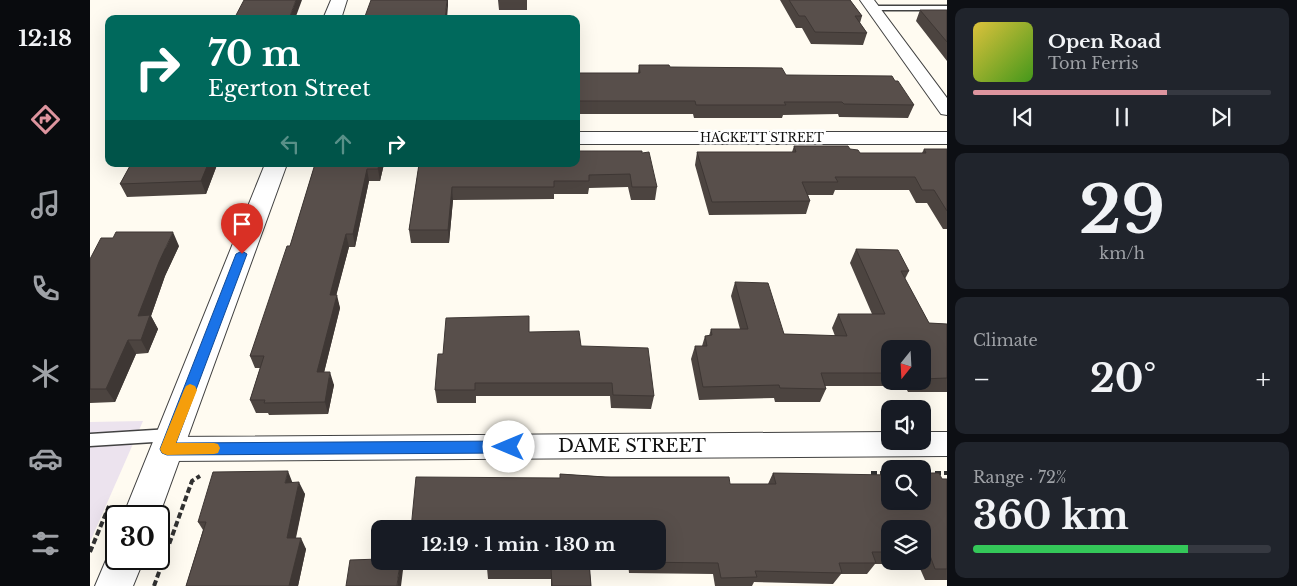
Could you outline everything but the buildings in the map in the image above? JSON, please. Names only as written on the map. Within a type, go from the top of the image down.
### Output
[{"type":"street","points":[[333,15],[339,0]]},
{"type":"street","points":[[870,4],[947,110]]},
{"type":"street","name":"HACKETT STREET","points":[[580,138],[947,138]]},
{"type":"street","points":[[145,505],[275,167]]},
{"type":"street","name":"DAME STREET","points":[[170,442],[947,444]]},
{"type":"street","points":[[114,586],[121,570]]},
{"type":"lane","points":[[870,4],[947,8]]},
{"type":"lane","points":[[90,440],[170,442]]},
{"type":"path","points":[[931,473],[947,473]]},
{"type":"path","points":[[154,586],[192,481]]},
{"type":"shaded area","points":[[143,421],[90,542],[90,422]]},
{"type":"slow traffic","points":[[190,390],[167,449],[214,448]]},
{"type":"route","points":[[242,254],[167,449],[509,447]]}]
